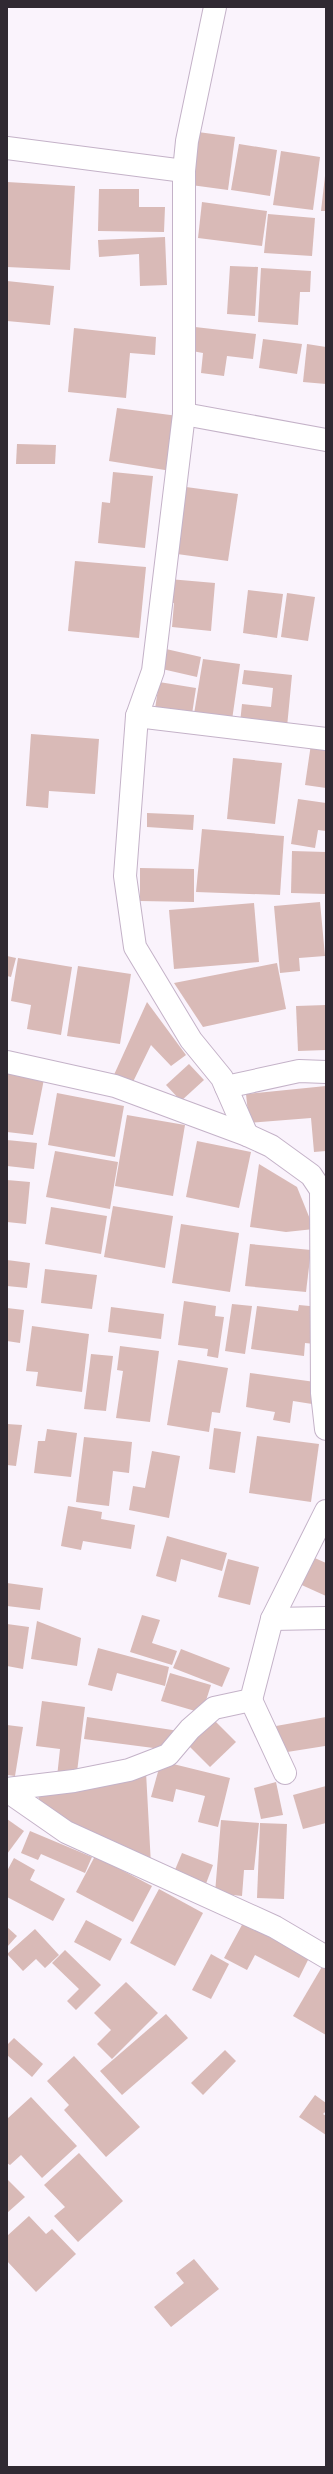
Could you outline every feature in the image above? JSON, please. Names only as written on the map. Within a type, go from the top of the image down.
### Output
[{"type":"street","points":[[215,7],[188,141],[184,171],[184,414],[153,671],[137,716],[125,876],[135,947],[191,1040],[222,1078],[247,1136]]},
{"type":"street","points":[[7,148],[184,171]]},
{"type":"street","points":[[184,414],[326,440]]},
{"type":"street","points":[[137,716],[326,739]]},
{"type":"street","points":[[7,1062],[115,1086],[272,1146],[311,1175],[323,1190],[322,1394],[326,1429]]},
{"type":"street","points":[[226,1087],[299,1071],[326,1072]]},
{"type":"street","points":[[286,1773],[251,1700],[272,1619],[326,1511]]},
{"type":"street","points":[[272,1619],[326,1618]]},
{"type":"street","points":[[7,1790],[74,1782],[129,1770],[168,1755],[190,1729],[214,1708],[251,1700]]},
{"type":"street","points":[[7,1790],[66,1832],[275,1927],[326,1957]]},
{"type":"building","points":[[198,132],[235,137],[228,190],[191,185]]},
{"type":"building","points":[[239,144],[277,150],[270,196],[231,190]]},
{"type":"building","points":[[281,151],[320,157],[313,210],[273,205]]},
{"type":"building","points":[[325,176],[326,211],[321,211]]},
{"type":"building","points":[[7,182],[75,186],[70,270],[7,267]]},
{"type":"building","points":[[99,189],[139,189],[139,207],[165,207],[164,232],[98,231]]},
{"type":"building","points":[[202,202],[267,211],[262,246],[198,238]]},
{"type":"building","points":[[268,214],[315,218],[312,256],[264,253]]},
{"type":"building","points":[[165,237],[167,285],[140,286],[139,254],[99,257],[98,240]]},
{"type":"building","points":[[230,266],[258,267],[255,316],[227,314]]},
{"type":"building","points":[[261,268],[311,271],[310,292],[300,292],[298,325],[258,322]]},
{"type":"building","points":[[7,281],[54,286],[50,325],[7,321]]},
{"type":"building","points":[[195,327],[256,334],[253,359],[227,356],[224,376],[201,373],[203,353],[192,351]]},
{"type":"building","points":[[74,328],[156,337],[155,355],[130,353],[126,398],[68,392]]},
{"type":"building","points":[[263,339],[302,344],[297,374],[259,368]]},
{"type":"building","points":[[307,344],[326,347],[326,384],[303,382]]},
{"type":"building","points":[[117,408],[178,416],[171,471],[109,461]]},
{"type":"building","points":[[17,444],[56,445],[55,464],[16,464]]},
{"type":"building","points":[[113,472],[153,476],[145,548],[98,543],[102,502],[110,503]]},
{"type":"building","points":[[186,487],[238,494],[228,561],[177,554]]},
{"type":"building","points":[[75,561],[146,567],[139,638],[68,631]]},
{"type":"building","points":[[169,579],[215,583],[211,631],[172,627],[174,603],[166,602]]},
{"type":"building","points":[[248,590],[283,594],[277,638],[243,633]]},
{"type":"building","points":[[287,593],[315,597],[308,641],[281,637]]},
{"type":"building","points":[[166,649],[201,657],[197,677],[162,669]]},
{"type":"building","points":[[203,659],[240,664],[232,720],[194,714]]},
{"type":"building","points":[[244,670],[292,675],[287,727],[240,723],[242,704],[271,707],[273,688],[242,684]]},
{"type":"building","points":[[159,682],[196,688],[192,714],[155,709]]},
{"type":"building","points":[[31,734],[99,739],[95,794],[49,791],[48,808],[26,806]]},
{"type":"building","points":[[311,744],[326,746],[326,788],[305,785]]},
{"type":"building","points":[[233,758],[282,763],[275,824],[227,819]]},
{"type":"building","points":[[298,799],[326,803],[326,831],[318,830],[315,848],[291,844]]},
{"type":"building","points":[[147,813],[194,815],[193,830],[147,827]]},
{"type":"building","points":[[202,829],[284,836],[280,895],[196,892]]},
{"type":"building","points":[[292,851],[326,852],[326,894],[291,893]]},
{"type":"building","points":[[140,868],[194,869],[194,902],[140,901]]},
{"type":"building","points":[[320,902],[325,956],[299,958],[300,971],[280,973],[274,906]]},
{"type":"building","points":[[254,903],[259,962],[174,969],[169,910]]},
{"type":"building","points":[[7,956],[16,958],[11,977],[7,976]]},
{"type":"building","points":[[18,958],[72,967],[61,1035],[27,1029],[31,1005],[11,1001]]},
{"type":"building","points":[[277,963],[286,1009],[203,1027],[174,983]]},
{"type":"building","points":[[78,966],[131,974],[120,1044],[67,1036]]},
{"type":"building","points":[[147,1002],[186,1055],[171,1066],[151,1045],[131,1086],[113,1077]]},
{"type":"building","points":[[326,1005],[326,1050],[298,1051],[296,1006]]},
{"type":"building","points":[[189,1064],[204,1080],[181,1101],[166,1085]]},
{"type":"building","points":[[7,1072],[44,1079],[33,1135],[7,1132]]},
{"type":"building","points":[[326,1086],[326,1151],[314,1152],[311,1118],[249,1123],[246,1094]]},
{"type":"building","points":[[57,1093],[124,1106],[115,1157],[48,1145]]},
{"type":"building","points":[[127,1115],[185,1125],[173,1196],[115,1186]]},
{"type":"building","points":[[7,1140],[37,1143],[34,1169],[7,1166]]},
{"type":"building","points":[[197,1141],[251,1152],[239,1208],[186,1197]]},
{"type":"building","points":[[55,1151],[118,1162],[110,1209],[46,1197]]},
{"type":"building","points":[[259,1164],[297,1187],[314,1229],[286,1232],[250,1227]]},
{"type":"building","points":[[7,1180],[30,1182],[26,1224],[7,1222]]},
{"type":"building","points":[[113,1206],[173,1216],[165,1268],[104,1257]]},
{"type":"building","points":[[51,1207],[107,1216],[101,1254],[45,1244]]},
{"type":"building","points":[[181,1224],[239,1233],[230,1292],[172,1283]]},
{"type":"building","points":[[250,1244],[311,1250],[306,1292],[245,1286]]},
{"type":"building","points":[[7,1260],[30,1263],[27,1288],[7,1286]]},
{"type":"building","points":[[45,1269],[97,1275],[92,1309],[41,1303]]},
{"type":"building","points":[[184,1301],[216,1306],[215,1316],[224,1317],[218,1358],[207,1356],[208,1349],[178,1345]]},
{"type":"building","points":[[232,1304],[252,1306],[245,1354],[225,1351]]},
{"type":"building","points":[[299,1305],[320,1307],[315,1344],[305,1343],[304,1356],[251,1349],[257,1306],[298,1311]]},
{"type":"building","points":[[111,1307],[164,1314],[161,1339],[108,1332]]},
{"type":"building","points":[[7,1308],[24,1310],[20,1343],[7,1341]]},
{"type":"building","points":[[32,1326],[89,1334],[82,1392],[36,1386],[38,1372],[26,1371]]},
{"type":"building","points":[[120,1346],[159,1351],[150,1422],[116,1418],[123,1371],[117,1370]]},
{"type":"building","points":[[91,1354],[113,1356],[106,1411],[84,1409]]},
{"type":"building","points":[[178,1360],[228,1368],[220,1413],[212,1412],[209,1432],[167,1425]]},
{"type":"building","points":[[250,1373],[315,1382],[312,1404],[293,1401],[290,1423],[273,1420],[275,1412],[246,1407]]},
{"type":"building","points":[[7,1424],[22,1425],[16,1466],[7,1465]]},
{"type":"building","points":[[214,1428],[241,1432],[235,1473],[209,1469]]},
{"type":"building","points":[[47,1429],[77,1433],[71,1477],[34,1473],[38,1441],[45,1441]]},
{"type":"building","points":[[257,1436],[319,1444],[311,1502],[249,1493]]},
{"type":"building","points":[[84,1437],[132,1442],[129,1473],[113,1471],[109,1506],[76,1502]]},
{"type":"building","points":[[152,1451],[180,1456],[169,1518],[129,1510],[133,1486],[145,1488]]},
{"type":"building","points":[[68,1506],[102,1512],[101,1519],[135,1525],[131,1549],[83,1541],[81,1550],[61,1546]]},
{"type":"building","points":[[167,1536],[227,1553],[222,1571],[181,1559],[176,1582],[156,1576]]},
{"type":"building","points":[[308,1555],[326,1563],[326,1596],[295,1582]]},
{"type":"building","points":[[228,1559],[259,1567],[250,1605],[218,1597]]},
{"type":"building","points":[[7,1583],[43,1588],[40,1610],[7,1606]]},
{"type":"building","points":[[142,1615],[160,1620],[152,1643],[177,1651],[172,1665],[130,1652]]},
{"type":"building","points":[[37,1621],[81,1638],[77,1666],[31,1659]]},
{"type":"building","points":[[7,1624],[29,1627],[23,1669],[7,1666]]},
{"type":"building","points":[[98,1648],[169,1667],[165,1686],[117,1673],[112,1691],[88,1685]]},
{"type":"building","points":[[181,1649],[230,1668],[222,1687],[173,1668]]},
{"type":"building","points":[[170,1673],[211,1685],[202,1713],[161,1701]]},
{"type":"building","points":[[42,1701],[85,1707],[76,1780],[57,1777],[60,1749],[36,1746]]},
{"type":"building","points":[[87,1717],[179,1731],[169,1750],[84,1739]]},
{"type":"building","points":[[326,1717],[326,1748],[325,1746],[281,1753],[276,1726]]},
{"type":"building","points":[[212,1718],[236,1742],[210,1767],[186,1743]]},
{"type":"building","points":[[7,1725],[23,1727],[15,1776],[7,1775]]},
{"type":"building","points":[[161,1761],[230,1778],[218,1827],[198,1822],[205,1796],[176,1789],[173,1802],[151,1797]]},
{"type":"building","points":[[146,1772],[151,1865],[44,1812],[38,1796],[104,1785]]},
{"type":"building","points":[[276,1782],[283,1815],[261,1819],[254,1788]]},
{"type":"building","points":[[326,1786],[326,1823],[303,1829],[293,1795]]},
{"type":"building","points":[[7,1819],[24,1831],[7,1854]]},
{"type":"building","points":[[221,1820],[259,1823],[254,1870],[244,1870],[242,1896],[215,1893]]},
{"type":"building","points":[[260,1823],[287,1824],[284,1899],[257,1898]]},
{"type":"building","points":[[30,1831],[92,1857],[85,1873],[41,1854],[38,1860],[21,1853]]},
{"type":"building","points":[[182,1853],[213,1865],[204,1889],[172,1877]]},
{"type":"building","points":[[95,1856],[152,1886],[133,1922],[76,1892]]},
{"type":"building","points":[[14,1858],[35,1870],[30,1880],[65,1899],[53,1921],[7,1897],[7,1871]]},
{"type":"building","points":[[159,1889],[203,1913],[175,1966],[130,1943]]},
{"type":"building","points":[[86,1920],[122,1939],[110,1961],[74,1942]]},
{"type":"building","points":[[243,1923],[309,1958],[299,1978],[255,1955],[247,1970],[224,1958]]},
{"type":"building","points":[[7,1927],[17,1936],[7,1947]]},
{"type":"building","points":[[35,1929],[59,1955],[45,1968],[36,1959],[23,1971],[7,1954]]},
{"type":"building","points":[[65,1950],[101,1985],[76,2010],[67,2001],[79,1989],[52,1963]]},
{"type":"building","points":[[211,1954],[229,1964],[211,1999],[192,1990]]},
{"type":"building","points":[[323,1965],[326,1966],[326,2035],[293,2016]]},
{"type":"building","points":[[126,1982],[158,2013],[112,2059],[97,2044],[111,2030],[94,2013]]},
{"type":"building","points":[[166,2014],[188,2038],[122,2095],[100,2071]]},
{"type":"building","points":[[14,2038],[43,2064],[32,2077],[7,2055],[7,2045]]},
{"type":"building","points":[[225,2050],[236,2061],[203,2095],[191,2083]]},
{"type":"building","points":[[74,2056],[140,2127],[106,2157],[64,2110],[69,2105],[47,2081]]},
{"type":"building","points":[[315,2095],[326,2103],[326,2111],[323,2114],[326,2116],[326,2135],[299,2117]]},
{"type":"building","points":[[31,2097],[77,2146],[42,2178],[21,2155],[10,2165],[7,2163],[7,2119]]},
{"type":"building","points":[[79,2153],[123,2201],[78,2242],[54,2216],[65,2207],[44,2185]]},
{"type":"building","points":[[7,2179],[25,2197],[7,2213]]},
{"type":"building","points":[[29,2216],[46,2234],[52,2229],[76,2254],[36,2292],[7,2261],[7,2236]]},
{"type":"building","points":[[194,2259],[219,2289],[171,2327],[154,2307],[184,2283],[176,2273]]}]
